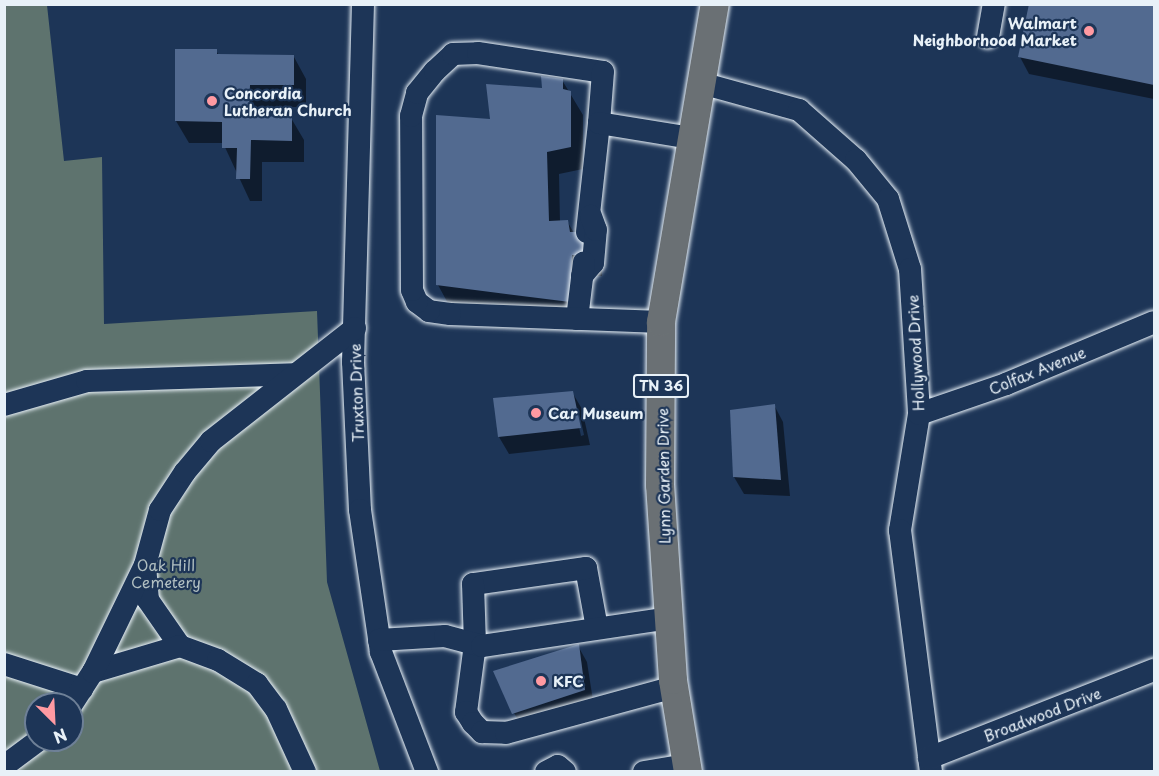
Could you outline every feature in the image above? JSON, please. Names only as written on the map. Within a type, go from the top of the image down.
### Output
[{"type":"main road","name":"Lynn Garden Drive","points":[[687,768],[674,687],[660,485],[661,322],[715,4]]},
{"type":"street","name":"Truxton Drive","points":[[363,4],[355,328],[360,510],[380,640],[428,771]]},
{"type":"street","points":[[988,37],[994,4]]},
{"type":"street","points":[[577,319],[583,265],[593,263],[596,230],[588,222],[603,72],[478,53],[453,54],[435,70],[417,93],[411,116],[412,290],[417,302],[429,311],[450,314],[577,319],[661,322]]},
{"type":"street","name":"Hollywood Drive","points":[[701,83],[799,110],[856,160],[888,199],[910,269],[919,414],[900,530],[930,765]]},
{"type":"street","points":[[598,123],[692,138]]},
{"type":"street","name":"Colfax Avenue","points":[[919,414],[1006,384],[1155,322]]},
{"type":"street","points":[[82,689],[145,565],[160,510],[185,472],[211,441],[355,328]]},
{"type":"street","points":[[4,405],[87,381],[294,374]]},
{"type":"street","points":[[145,565],[148,600],[180,646],[218,660],[256,684],[276,709],[305,771]]},
{"type":"street","points":[[597,628],[586,568],[473,584],[475,644],[466,712],[482,732],[506,733],[674,687]]},
{"type":"street","points":[[380,640],[445,636],[475,644],[669,618]]},
{"type":"street","points":[[4,664],[82,689],[180,646]]},
{"type":"street","name":"Broadwood Drive","points":[[930,765],[1155,670]]},
{"type":"street","points":[[4,766],[24,751]]},
{"type":"street","points":[[546,771],[558,766],[565,771]]},
{"type":"street","points":[[644,771],[687,768]]},
{"type":"green space","name":"Oak Hill Cemetery","points":[[5,5],[47,5],[64,161],[102,157],[104,324],[317,311],[327,582],[380,771],[5,772]]},
{"type":"building","name":"Walmart Neighborhood Market","points":[[1029,4],[1154,4],[1154,85],[1018,57]]},
{"type":"building","name":"Concordia Lutheran Church","points":[[175,49],[217,49],[217,54],[294,55],[294,85],[250,85],[249,116],[292,117],[292,141],[251,140],[250,179],[236,179],[237,148],[222,148],[222,122],[175,121]]},
{"type":"building","points":[[541,76],[563,79],[563,89],[571,91],[571,147],[547,152],[549,221],[568,220],[570,232],[591,232],[590,255],[572,255],[570,302],[436,285],[436,115],[490,119],[486,84],[542,88]]},
{"type":"building","name":"Car Museum","points":[[573,391],[581,428],[498,437],[493,398]]},
{"type":"building","points":[[775,404],[781,480],[733,477],[730,410]]},
{"type":"building","name":"KFC","points":[[579,644],[585,690],[512,714],[493,671]]},
{"type":"place","name":"Walmart Neighborhood Market","points":[[1089,31]]},
{"type":"place","name":"Concordia Lutheran Church","points":[[212,101]]},
{"type":"place","name":"Car Museum","points":[[536,413]]},
{"type":"place","name":"KFC","points":[[541,681]]}]
